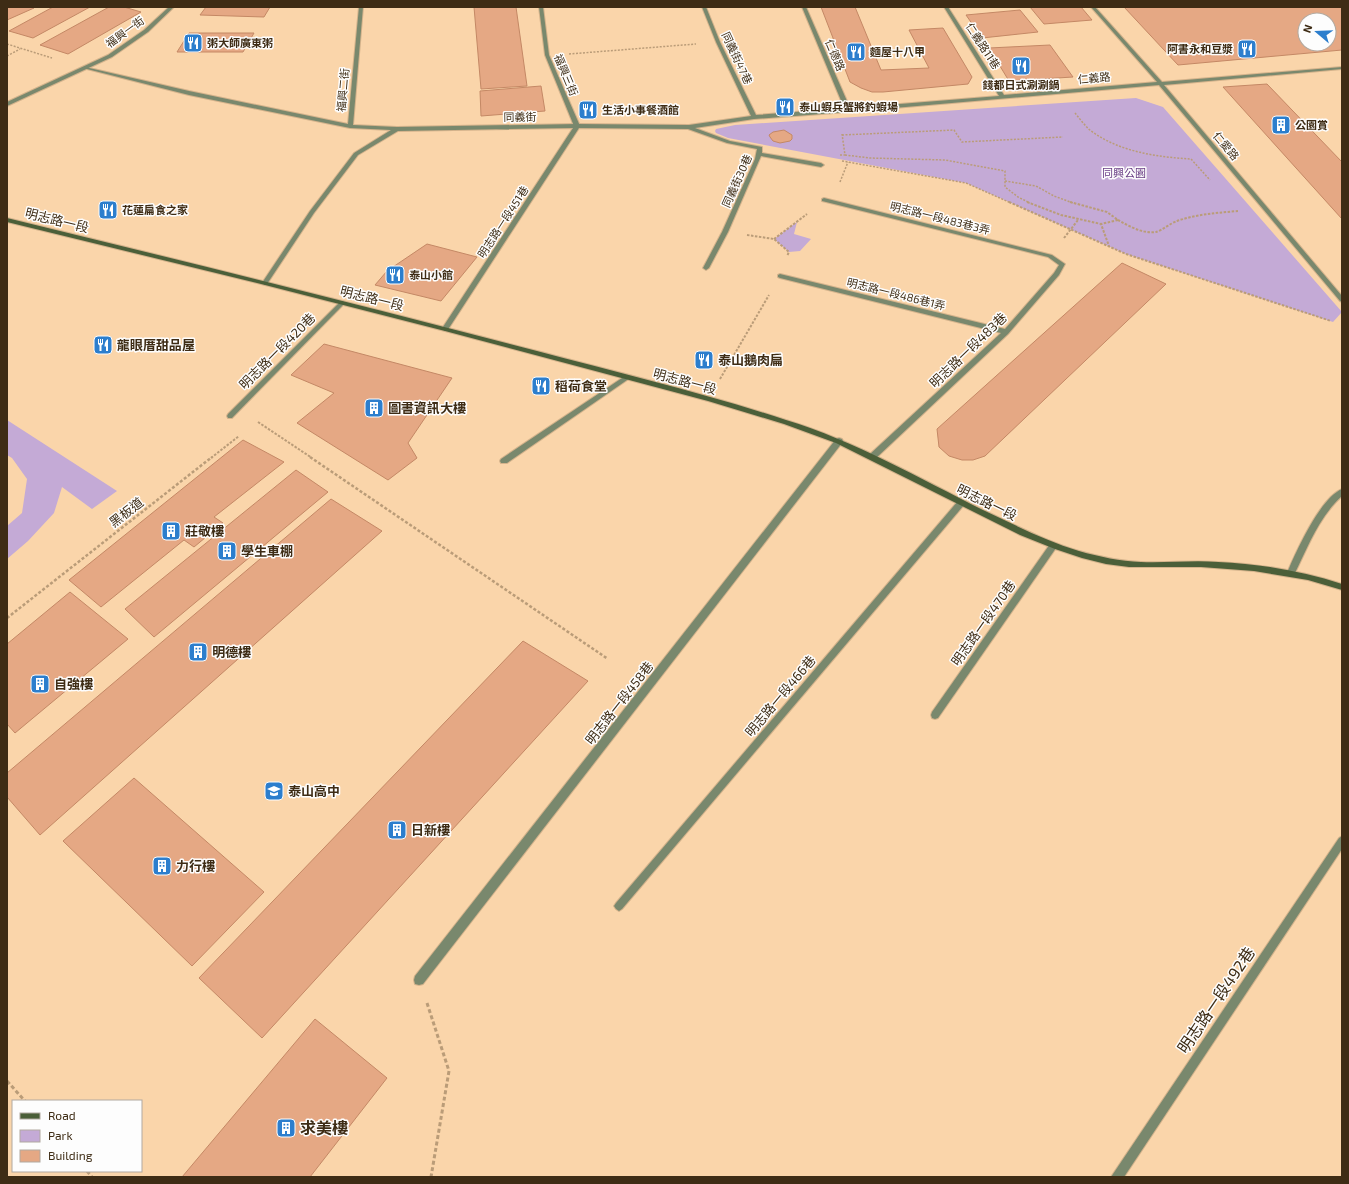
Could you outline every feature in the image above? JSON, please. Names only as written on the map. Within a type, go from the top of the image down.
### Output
[{"type":"main road","name":"明志路一段","points":[[7,220],[342,302],[708,399],[786,422],[839,441],[961,503],[1053,546],[1087,558],[1120,563],[1244,566],[1291,573],[1342,587]]},
{"type":"street","name":"福興一街","points":[[7,104],[110,56],[146,31],[172,7]]},
{"type":"street","name":"福興二街","points":[[361,7],[350,126],[397,129]]},
{"type":"street","name":"福興三街","points":[[541,7],[547,55],[577,126]]},
{"type":"street","name":"同義街47巷","points":[[704,7],[718,42],[754,117]]},
{"type":"street","name":"仁德路","points":[[804,7],[848,110]]},
{"type":"street","name":"仁義路11巷","points":[[946,7],[1002,96]]},
{"type":"street","name":"仁愛路","points":[[1093,7],[1159,82],[1342,300]]},
{"type":"street","points":[[85,68],[350,126]]},
{"type":"street","name":"仁義路","points":[[848,110],[1159,82],[1342,68]]},
{"type":"street","name":"同義街","points":[[397,129],[577,126],[688,127],[754,117],[848,110]]},
{"type":"street","name":"明志路一段451巷","points":[[445,329],[577,126]]},
{"type":"street","name":"同義街30巷","points":[[688,127],[729,142],[760,148],[759,154],[725,232],[706,268]]},
{"type":"street","points":[[265,283],[312,212],[356,154],[397,129]]},
{"type":"street","points":[[759,154],[821,165]]},
{"type":"street","name":"明志路一段483巷3弄","points":[[824,200],[1050,256]]},
{"type":"street","name":"明志路一段483巷","points":[[872,457],[1006,332],[1056,274],[1062,264],[1050,256]]},
{"type":"street","name":"明志路一段486巷1弄","points":[[780,276],[1006,332]]},
{"type":"street","name":"明志路一段420巷","points":[[230,416],[342,302]]},
{"type":"street","points":[[504,461],[627,378]]},
{"type":"street","name":"明志路一段458巷","points":[[419,980],[839,441]]},
{"type":"street","points":[[1291,573],[1306,539],[1333,499],[1342,492]]},
{"type":"street","name":"明志路一段466巷","points":[[619,906],[961,503]]},
{"type":"street","name":"明志路一段470巷","points":[[935,715],[1053,546]]},
{"type":"street","name":"明志路一段492巷","points":[[1117,1177],[1342,841]]},
{"type":"path","points":[[547,55],[718,42]]},
{"type":"path","points":[[7,44],[85,68]]},
{"type":"path","points":[[7,56],[20,49]]},
{"type":"path","points":[[1075,113],[1092,132],[1115,144],[1145,153],[1177,159],[1191,159],[1212,182]]},
{"type":"path","points":[[842,135],[954,130],[962,142],[1063,137]]},
{"type":"path","points":[[845,155],[870,158],[945,160],[1005,170],[1005,187],[1022,199],[1078,220],[1101,224],[1118,220]]},
{"type":"path","points":[[840,161],[966,183],[1126,254],[1333,322]]},
{"type":"path","points":[[1005,181],[1036,186],[1054,196],[1081,206],[1107,212],[1118,220],[1137,230],[1156,232],[1165,225],[1186,219],[1210,214],[1238,211],[1233,206]]},
{"type":"path","points":[[1070,229],[1078,220]]},
{"type":"path","points":[[1101,224],[1109,247]]},
{"type":"path","points":[[708,399],[780,276],[789,252],[774,239],[725,232]]},
{"type":"path","points":[[252,427],[258,422],[608,659]]},
{"type":"path","name":"黑板道","points":[[7,618],[245,432]]},
{"type":"path","points":[[419,980],[449,1071],[431,1177]]},
{"type":"path","points":[[7,1081],[24,1100]]},
{"type":"green space","name":"同興公園","points":[[1136,98],[1163,107],[1342,312],[1333,322],[1126,254],[966,183],[728,138],[716,133],[715,131],[716,129],[735,125]]},
{"type":"green space","points":[[797,222],[794,234],[811,239],[800,251],[789,252],[774,239]]},
{"type":"green space","points":[[7,420],[117,491],[92,509],[62,487],[54,513],[28,541],[7,559],[7,526],[22,513],[27,479],[12,458],[7,455]]},
{"type":"building","points":[[7,7],[31,7],[34,8],[7,20]]},
{"type":"building","points":[[53,7],[90,7],[33,38],[9,31]]},
{"type":"building","points":[[109,7],[124,7],[141,12],[68,54],[40,45]]},
{"type":"building","points":[[206,7],[270,7],[264,17],[200,15]]},
{"type":"building","points":[[474,7],[516,7],[527,86],[481,89]]},
{"type":"building","points":[[821,7],[855,7],[881,70],[929,68],[909,30],[943,28],[972,77],[968,84],[883,92],[872,92],[861,88],[850,82]]},
{"type":"building","points":[[1030,7],[1081,7],[1092,20],[1044,24]]},
{"type":"building","points":[[1124,7],[1342,7],[1342,50],[1337,50],[1337,12],[1297,12],[1297,52],[1320,52],[1178,65]]},
{"type":"building","points":[[1020,10],[1038,32],[982,38],[966,15]]},
{"type":"building","points":[[189,33],[254,33],[243,52],[177,52]]},
{"type":"building","points":[[1050,45],[1073,77],[1009,81],[989,48]]},
{"type":"building","name":"公園賞","points":[[1267,84],[1342,162],[1342,219],[1223,87]]},
{"type":"building","points":[[541,86],[545,111],[481,116],[480,91]]},
{"type":"building","points":[[784,130],[792,135],[792,139],[790,141],[780,143],[773,141],[769,135],[773,132]]},
{"type":"building","points":[[427,244],[477,257],[441,301],[375,285],[387,271]]},
{"type":"building","points":[[1122,263],[1166,284],[985,456],[973,460],[962,460],[949,456],[939,447],[937,429]]},
{"type":"building","name":"圖書資訊大樓","points":[[324,344],[452,378],[408,443],[417,458],[388,480],[297,423],[334,393],[291,375]]},
{"type":"building","name":"莊敬樓","points":[[243,440],[284,462],[214,517],[223,523],[194,547],[184,540],[101,607],[69,580]]},
{"type":"building","name":"學生車棚","points":[[296,470],[328,492],[154,637],[125,609]]},
{"type":"building","name":"明德樓","points":[[331,499],[382,531],[40,835],[7,797],[7,773]]},
{"type":"building","name":"自強樓","points":[[70,592],[128,639],[15,733],[7,724],[7,644]]},
{"type":"building","name":"日新樓","points":[[523,641],[588,681],[262,1038],[199,978]]},
{"type":"building","name":"力行樓","points":[[134,778],[264,892],[192,966],[63,841]]},
{"type":"building","name":"求美樓","points":[[315,1019],[387,1078],[310,1177],[182,1177]]},
{"type":"place","name":"粥大師廣東粥","points":[[193,43]]},
{"type":"place","name":"阿書永和豆漿","points":[[1247,49]]},
{"type":"place","name":"麵屋十八甲","points":[[856,52]]},
{"type":"place","name":"錢都日式涮涮鍋","points":[[1021,66]]},
{"type":"place","name":"泰山蝦兵蟹將釣蝦場","points":[[785,107]]},
{"type":"place","name":"生活小事餐酒館","points":[[588,110]]},
{"type":"place","name":"公園賞","points":[[1281,125]]},
{"type":"place","name":"花蓮扁食之家","points":[[108,210]]},
{"type":"place","name":"泰山小館","points":[[395,275]]},
{"type":"place","name":"龍眼厝甜品屋","points":[[103,345]]},
{"type":"place","name":"泰山鵝肉扁","points":[[704,360]]},
{"type":"place","name":"稻荷食堂","points":[[541,386]]},
{"type":"place","name":"圖書資訊大樓","points":[[374,408]]},
{"type":"place","name":"莊敬樓","points":[[171,531]]},
{"type":"place","name":"學生車棚","points":[[227,551]]},
{"type":"place","name":"明德樓","points":[[198,652]]},
{"type":"place","name":"自強樓","points":[[40,684]]},
{"type":"place","name":"泰山高中","points":[[274,791]]},
{"type":"place","name":"日新樓","points":[[397,830]]},
{"type":"place","name":"力行樓","points":[[162,866]]},
{"type":"place","name":"求美樓","points":[[286,1128]]}]
